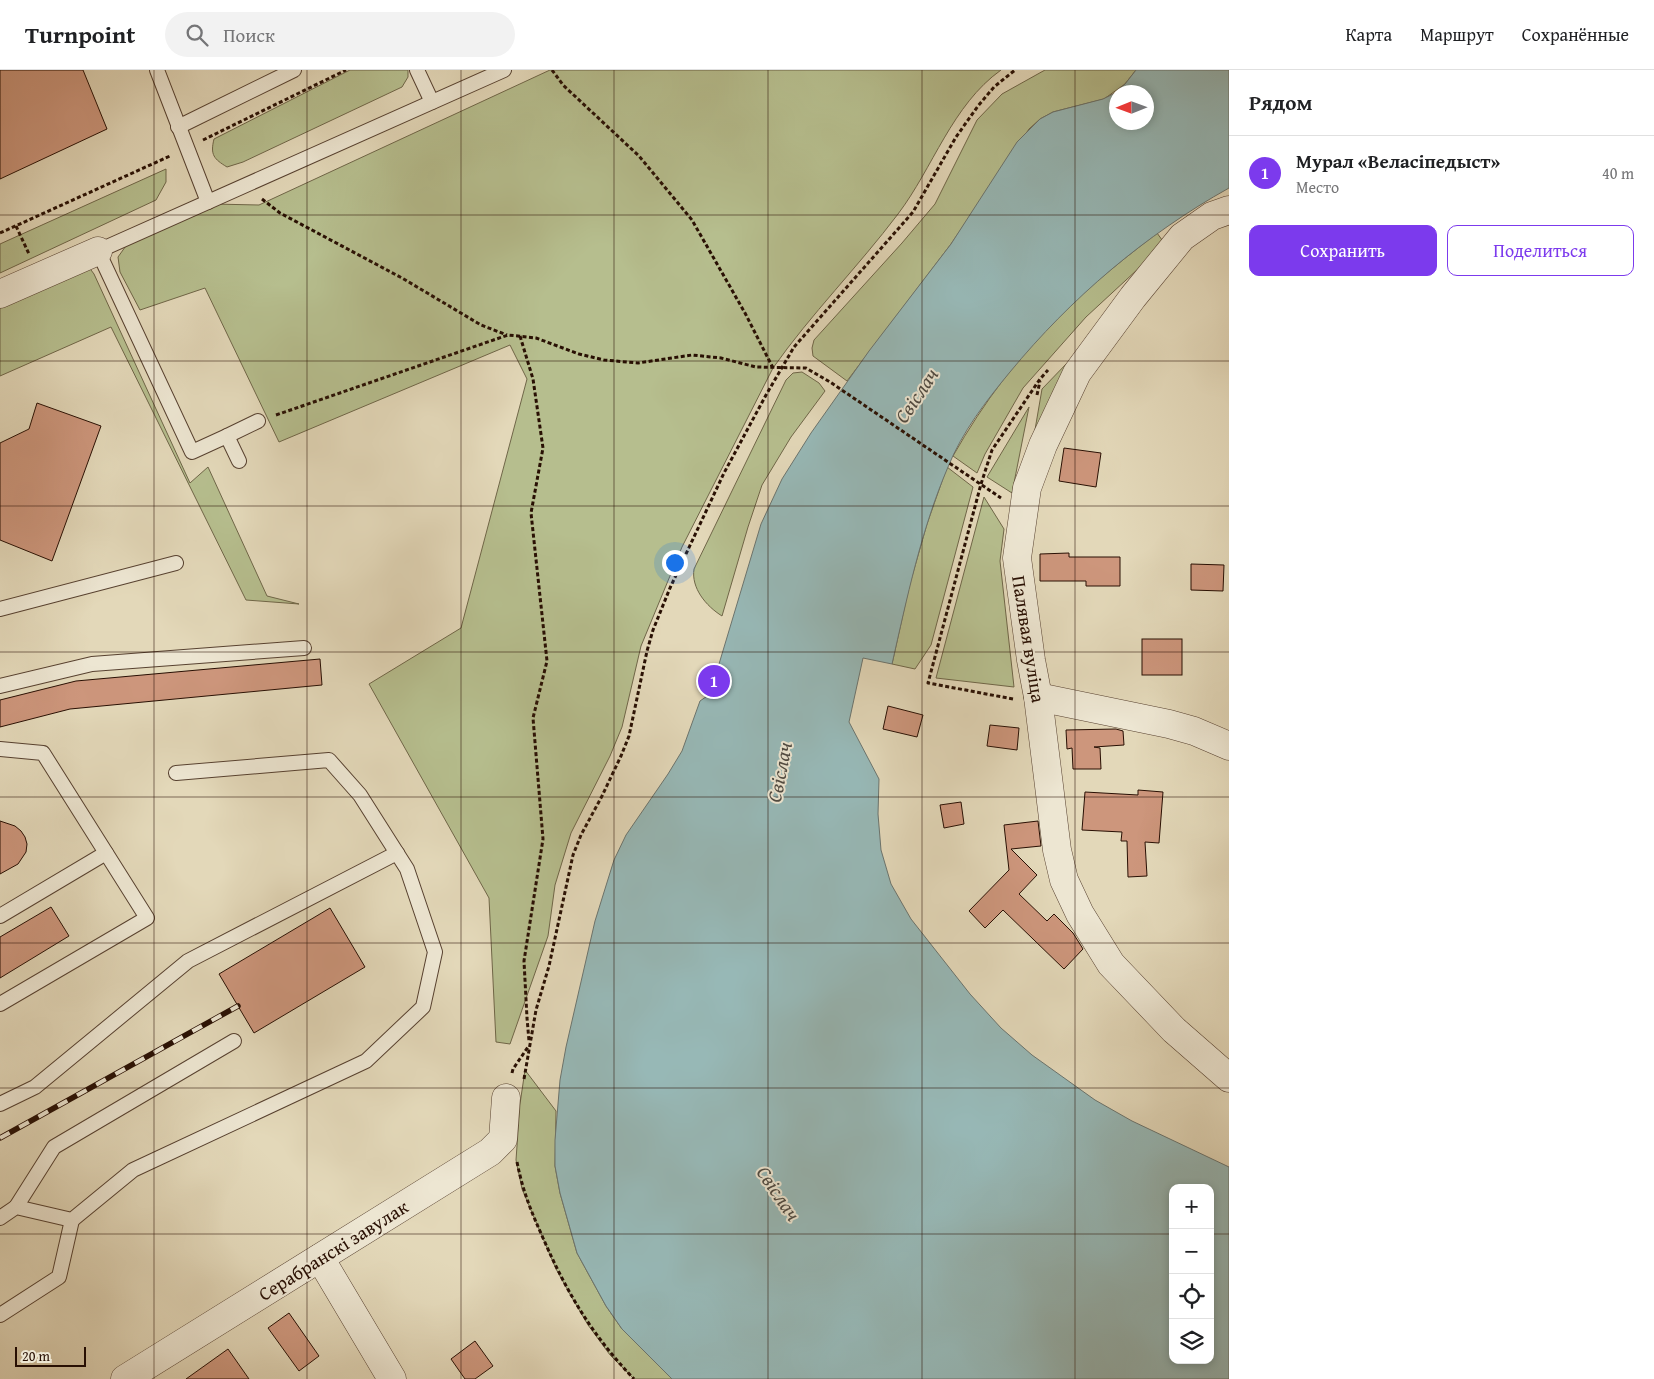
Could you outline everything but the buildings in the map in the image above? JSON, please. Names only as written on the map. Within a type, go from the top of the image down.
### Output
[{"type":"street","name":"Палявая вуліца","points":[[1229,210],[1212,216],[1182,237],[1133,297],[1077,372],[1043,445],[1027,488],[1017,558],[1038,697],[1057,850],[1064,880],[1080,914],[1112,964],[1174,1030],[1229,1078]]},
{"type":"street","points":[[0,294],[98,251]]},
{"type":"street","points":[[1038,697],[1168,724],[1229,746]]},
{"type":"street","name":"Серабранскі завулак","points":[[125,1379],[490,1152],[503,1139],[514,1091]]},
{"type":"street","points":[[320,1258],[392,1379]]},
{"type":"lane","points":[[156,70],[208,202]]},
{"type":"lane","points":[[178,127],[294,70]]},
{"type":"lane","points":[[417,70],[432,102]]},
{"type":"lane","points":[[258,421],[192,452],[98,251],[504,70]]},
{"type":"lane","points":[[226,436],[239,461]]},
{"type":"lane","points":[[0,610],[176,563]]},
{"type":"lane","points":[[0,686],[92,664],[304,648]]},
{"type":"lane","points":[[0,749],[43,753],[147,918],[0,1004]]},
{"type":"lane","points":[[0,1315],[59,1277],[72,1220],[133,1170],[366,1061],[423,1007],[435,952],[407,869],[360,795],[329,760],[176,773]]},
{"type":"lane","points":[[0,916],[106,853]]},
{"type":"lane","points":[[0,1104],[35,1087],[188,961],[397,853]]},
{"type":"lane","points":[[0,1218],[16,1208],[54,1147],[234,1041]]},
{"type":"lane","points":[[16,1208],[72,1220]]},
{"type":"path","points":[[0,233],[186,148],[346,70]]},
{"type":"path","points":[[552,70],[563,85],[639,156],[692,220],[773,368]]},
{"type":"path","points":[[514,1091],[530,1044],[573,855],[581,834],[612,776],[629,736],[647,651],[654,630],[670,588],[724,473],[782,367],[802,337],[913,212],[956,137],[978,106],[994,87],[1015,70]]},
{"type":"path","points":[[245,186],[280,213],[402,278],[481,325],[508,335],[536,338],[579,354],[604,360],[638,363],[692,355],[721,358],[756,367],[806,368],[971,476],[1013,506],[1023,510]]},
{"type":"path","points":[[16,226],[40,276]]},
{"type":"path","points":[[258,421],[508,335]]},
{"type":"path","points":[[514,1091],[513,1069],[530,1044],[524,962],[543,839],[532,718],[547,661],[531,514],[543,448],[533,380],[520,336]]},
{"type":"path","points":[[516,1160],[522,1188],[556,1269],[588,1325],[610,1354],[634,1379]]},
{"type":"green space","points":[[350,70],[408,70],[408,77],[402,87],[243,162],[227,167],[214,156],[214,139]]},
{"type":"green space","points":[[550,70],[1001,70],[984,84],[969,101],[898,214],[773,368],[682,547],[641,646],[622,727],[610,756],[571,833],[555,885],[548,936],[510,1044],[496,1042],[489,898],[369,684],[461,628],[527,379],[510,345],[279,442],[205,288],[140,310],[120,272],[118,257],[128,243],[212,204],[259,205]]},
{"type":"green space","points":[[1045,70],[1136,70],[1124,85],[1109,85],[1109,95],[1104,99],[1053,112],[1040,119],[1029,129],[951,244],[847,381],[813,356],[814,340],[935,204],[977,120],[1002,94]]},
{"type":"green space","points":[[166,169],[166,182],[156,200],[0,273],[0,244]]},
{"type":"green space","points":[[1157,233],[1165,244],[1086,317],[1023,388],[985,454],[977,473],[953,456],[990,398],[1032,344],[1086,291]]},
{"type":"green space","points":[[88,266],[94,274],[190,483],[208,467],[267,596],[299,604],[246,600],[111,327],[0,376],[0,303]]},
{"type":"green space","points":[[1095,334],[1031,453],[1042,389]]},
{"type":"green space","points":[[802,372],[819,383],[825,391],[791,437],[762,485],[722,616],[705,602],[697,590],[694,569],[786,380],[793,373]]},
{"type":"green space","points":[[1029,407],[1012,493],[987,477]]},
{"type":"green space","points":[[947,467],[973,487],[931,645],[915,669],[892,664],[909,587],[927,524]]},
{"type":"green space","points":[[984,497],[1004,529],[1000,561],[1014,687],[936,678]]},
{"type":"green space","points":[[525,1070],[556,1111],[555,1166],[560,1193],[577,1253],[606,1306],[622,1329],[672,1379],[634,1379],[610,1355],[588,1325],[556,1269],[522,1189],[516,1160],[520,1104]]},
{"type":"water","name":"Свіслач","points":[[1136,70],[1229,70],[1229,188],[1198,206],[1139,247],[1084,294],[1033,345],[967,429],[938,491],[922,540],[892,664],[863,658],[849,722],[879,779],[878,814],[881,850],[891,884],[911,919],[970,994],[1001,1028],[1032,1055],[1095,1100],[1132,1121],[1229,1167],[1229,1379],[672,1379],[622,1329],[606,1306],[577,1253],[560,1193],[555,1166],[555,1140],[560,1080],[566,1047],[595,921],[614,860],[626,835],[682,751],[700,701],[710,694],[761,524],[782,479],[811,433],[869,351],[951,244],[1017,142],[1040,119],[1053,112],[1109,96],[1109,130],[1154,130],[1154,85],[1124,85]]},
{"type":"railway","points":[[0,1138],[238,1006]]},
{"type":"place","name":"Мурал «Веласіпедыст»","points":[[714,681]]}]
